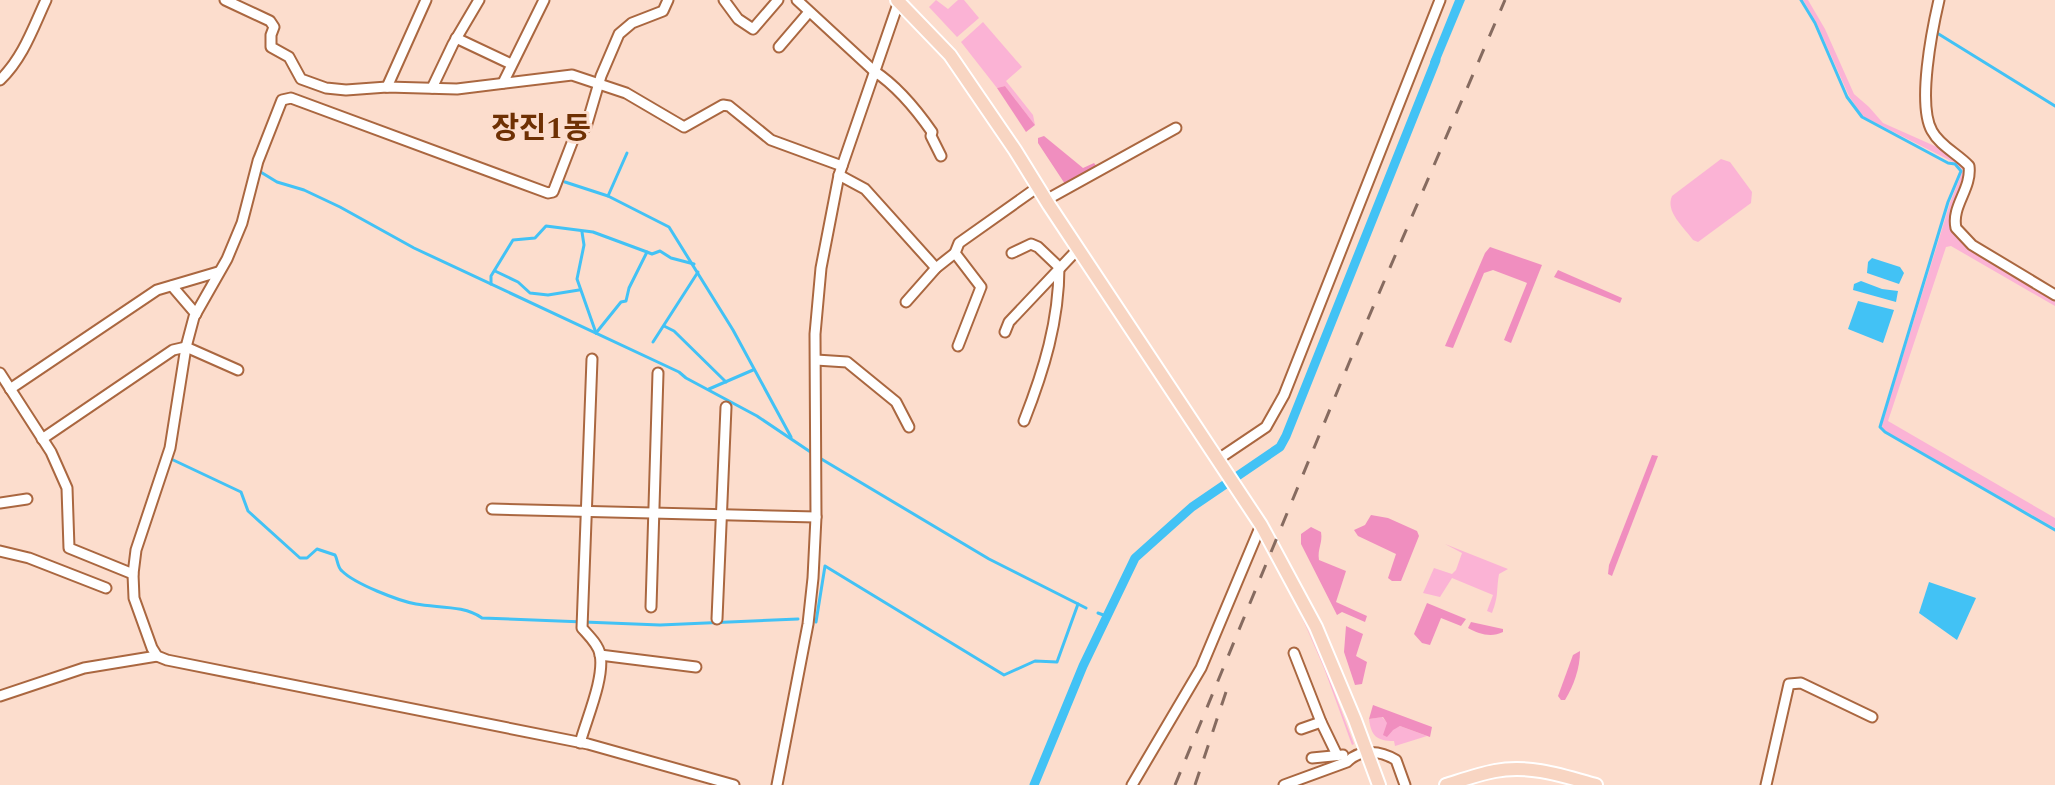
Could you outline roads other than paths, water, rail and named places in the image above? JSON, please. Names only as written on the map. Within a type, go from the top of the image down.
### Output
[{"type":"main road","points":[[898,1],[950,55],[1261,525],[1316,627],[1360,754],[1379,785]]},
{"type":"main road","points":[[1446,785],[1497,771],[1520,769],[1543,771],[1596,785]]},
{"type":"street","points":[[0,80],[11,70],[22,52],[46,0]]},
{"type":"street","points":[[225,0],[270,21],[274,27],[271,47],[289,57],[301,79],[336,89],[457,89],[572,75],[626,93],[684,127],[723,105],[729,106],[771,140],[840,170],[865,189],[936,268]]},
{"type":"street","points":[[387,87],[426,0]]},
{"type":"street","points":[[432,88],[479,0]]},
{"type":"street","points":[[503,83],[544,0]]},
{"type":"street","points":[[157,656],[134,598],[136,550],[170,448],[186,347],[196,314],[227,259],[242,223],[258,161],[282,100],[285,98],[311,105],[548,193],[553,192],[575,135],[586,127],[599,83],[619,34],[632,23],[663,11],[668,0]]},
{"type":"street","points":[[724,0],[738,19],[753,29],[778,0]]},
{"type":"street","points":[[797,0],[874,71],[888,80],[919,112],[932,132],[941,156]]},
{"type":"street","points":[[1221,465],[1266,427],[1284,395],[1440,0]]},
{"type":"street","points":[[1939,0],[1929,44],[1928,121],[1937,138],[1969,166],[1969,182],[1956,213],[1956,228],[1972,245],[2055,295]]},
{"type":"street","points":[[777,785],[808,624],[816,517],[816,319],[821,268],[840,170],[898,1]]},
{"type":"street","points":[[779,47],[809,12]]},
{"type":"street","points":[[456,38],[511,64]]},
{"type":"street","points":[[1046,200],[1176,128]]},
{"type":"street","points":[[906,302],[936,268],[955,253],[959,243],[1038,187]]},
{"type":"street","points":[[1012,253],[1031,244],[1059,267],[1058,298],[1046,365],[1024,421]]},
{"type":"street","points":[[1005,332],[1009,322],[1078,249]]},
{"type":"street","points":[[955,253],[981,287],[958,346]]},
{"type":"street","points":[[10,389],[157,290],[218,272]]},
{"type":"street","points":[[172,286],[196,314]]},
{"type":"street","points":[[42,439],[173,350],[186,347],[238,370]]},
{"type":"street","points":[[580,743],[593,707],[600,655],[593,640],[582,628],[592,359]]},
{"type":"street","points":[[816,360],[847,362],[896,402],[909,427]]},
{"type":"street","points":[[0,373],[42,439],[67,488],[69,548],[133,574]]},
{"type":"street","points":[[651,607],[658,373]]},
{"type":"street","points":[[717,619],[726,407]]},
{"type":"street","points":[[0,503],[27,499]]},
{"type":"street","points":[[492,509],[816,517]]},
{"type":"street","points":[[1132,785],[1201,668],[1261,525]]},
{"type":"street","points":[[0,551],[29,558],[106,588]]},
{"type":"street","points":[[1294,653],[1337,755]]},
{"type":"street","points":[[600,655],[696,667]]},
{"type":"street","points":[[0,696],[84,668],[157,656],[580,743],[734,785]]},
{"type":"street","points":[[1766,785],[1789,684],[1801,683],[1872,717]]},
{"type":"street","points":[[1301,729],[1321,722]]},
{"type":"street","points":[[1312,758],[1385,753],[1396,760],[1405,785]]},
{"type":"street","points":[[1284,785],[1347,762],[1360,754]]},
{"type":"water","points":[[1455,0],[1465,0],[1433,77],[1430,62]]},
{"type":"water","points":[[1872,258],[1900,267],[1904,273],[1899,284],[1867,273],[1868,262]]},
{"type":"water","points":[[1861,281],[1898,291],[1896,302],[1853,290],[1854,284]]},
{"type":"water","points":[[1858,301],[1894,310],[1883,343],[1848,329]]},
{"type":"water","points":[[1929,582],[1976,598],[1957,640],[1919,613]]},
{"type":"waterway","points":[[1801,0],[1815,23],[1847,97],[1862,117],[1955,164],[1961,171],[1948,202],[1880,427],[2055,530]]},
{"type":"waterway","points":[[1937,33],[2055,106]]},
{"type":"waterway","points":[[1034,785],[1083,666],[1135,558],[1192,507],[1280,447],[1436,60]]},
{"type":"waterway","points":[[608,196],[627,153]]},
{"type":"waterway","points":[[259,171],[277,182],[304,190],[340,207],[414,248],[679,372],[757,416],[812,453]]},
{"type":"waterway","points":[[565,182],[608,196],[669,227],[733,330],[791,437]]},
{"type":"waterway","points":[[491,284],[491,276],[513,240],[535,238],[546,226],[593,232],[652,254],[660,251],[671,258],[694,264]]},
{"type":"waterway","points":[[582,232],[584,245],[577,279],[596,333]]},
{"type":"waterway","points":[[596,333],[621,302],[626,301],[647,252]]},
{"type":"waterway","points":[[495,271],[518,282],[530,293],[548,295],[579,290]]},
{"type":"waterway","points":[[653,342],[698,272]]},
{"type":"waterway","points":[[664,326],[674,331],[726,382]]},
{"type":"waterway","points":[[709,389],[753,370]]},
{"type":"waterway","points":[[818,457],[989,559],[1086,608]]},
{"type":"waterway","points":[[169,458],[241,492],[248,511],[300,558],[307,558],[317,549],[335,555],[339,568],[348,576],[408,602],[459,609],[482,618],[660,625],[798,619]]},
{"type":"waterway","points":[[816,622],[825,566],[1004,675],[1035,661],[1057,662],[1078,604]]},
{"type":"waterway","points":[[1098,613],[1106,616]]},
{"type":"railway","points":[[1175,785],[1349,363],[1505,0]]},
{"type":"railway","points":[[1195,785],[1226,692]]},
{"type":"district","name":"장진1동","points":[[541,128]]}]
